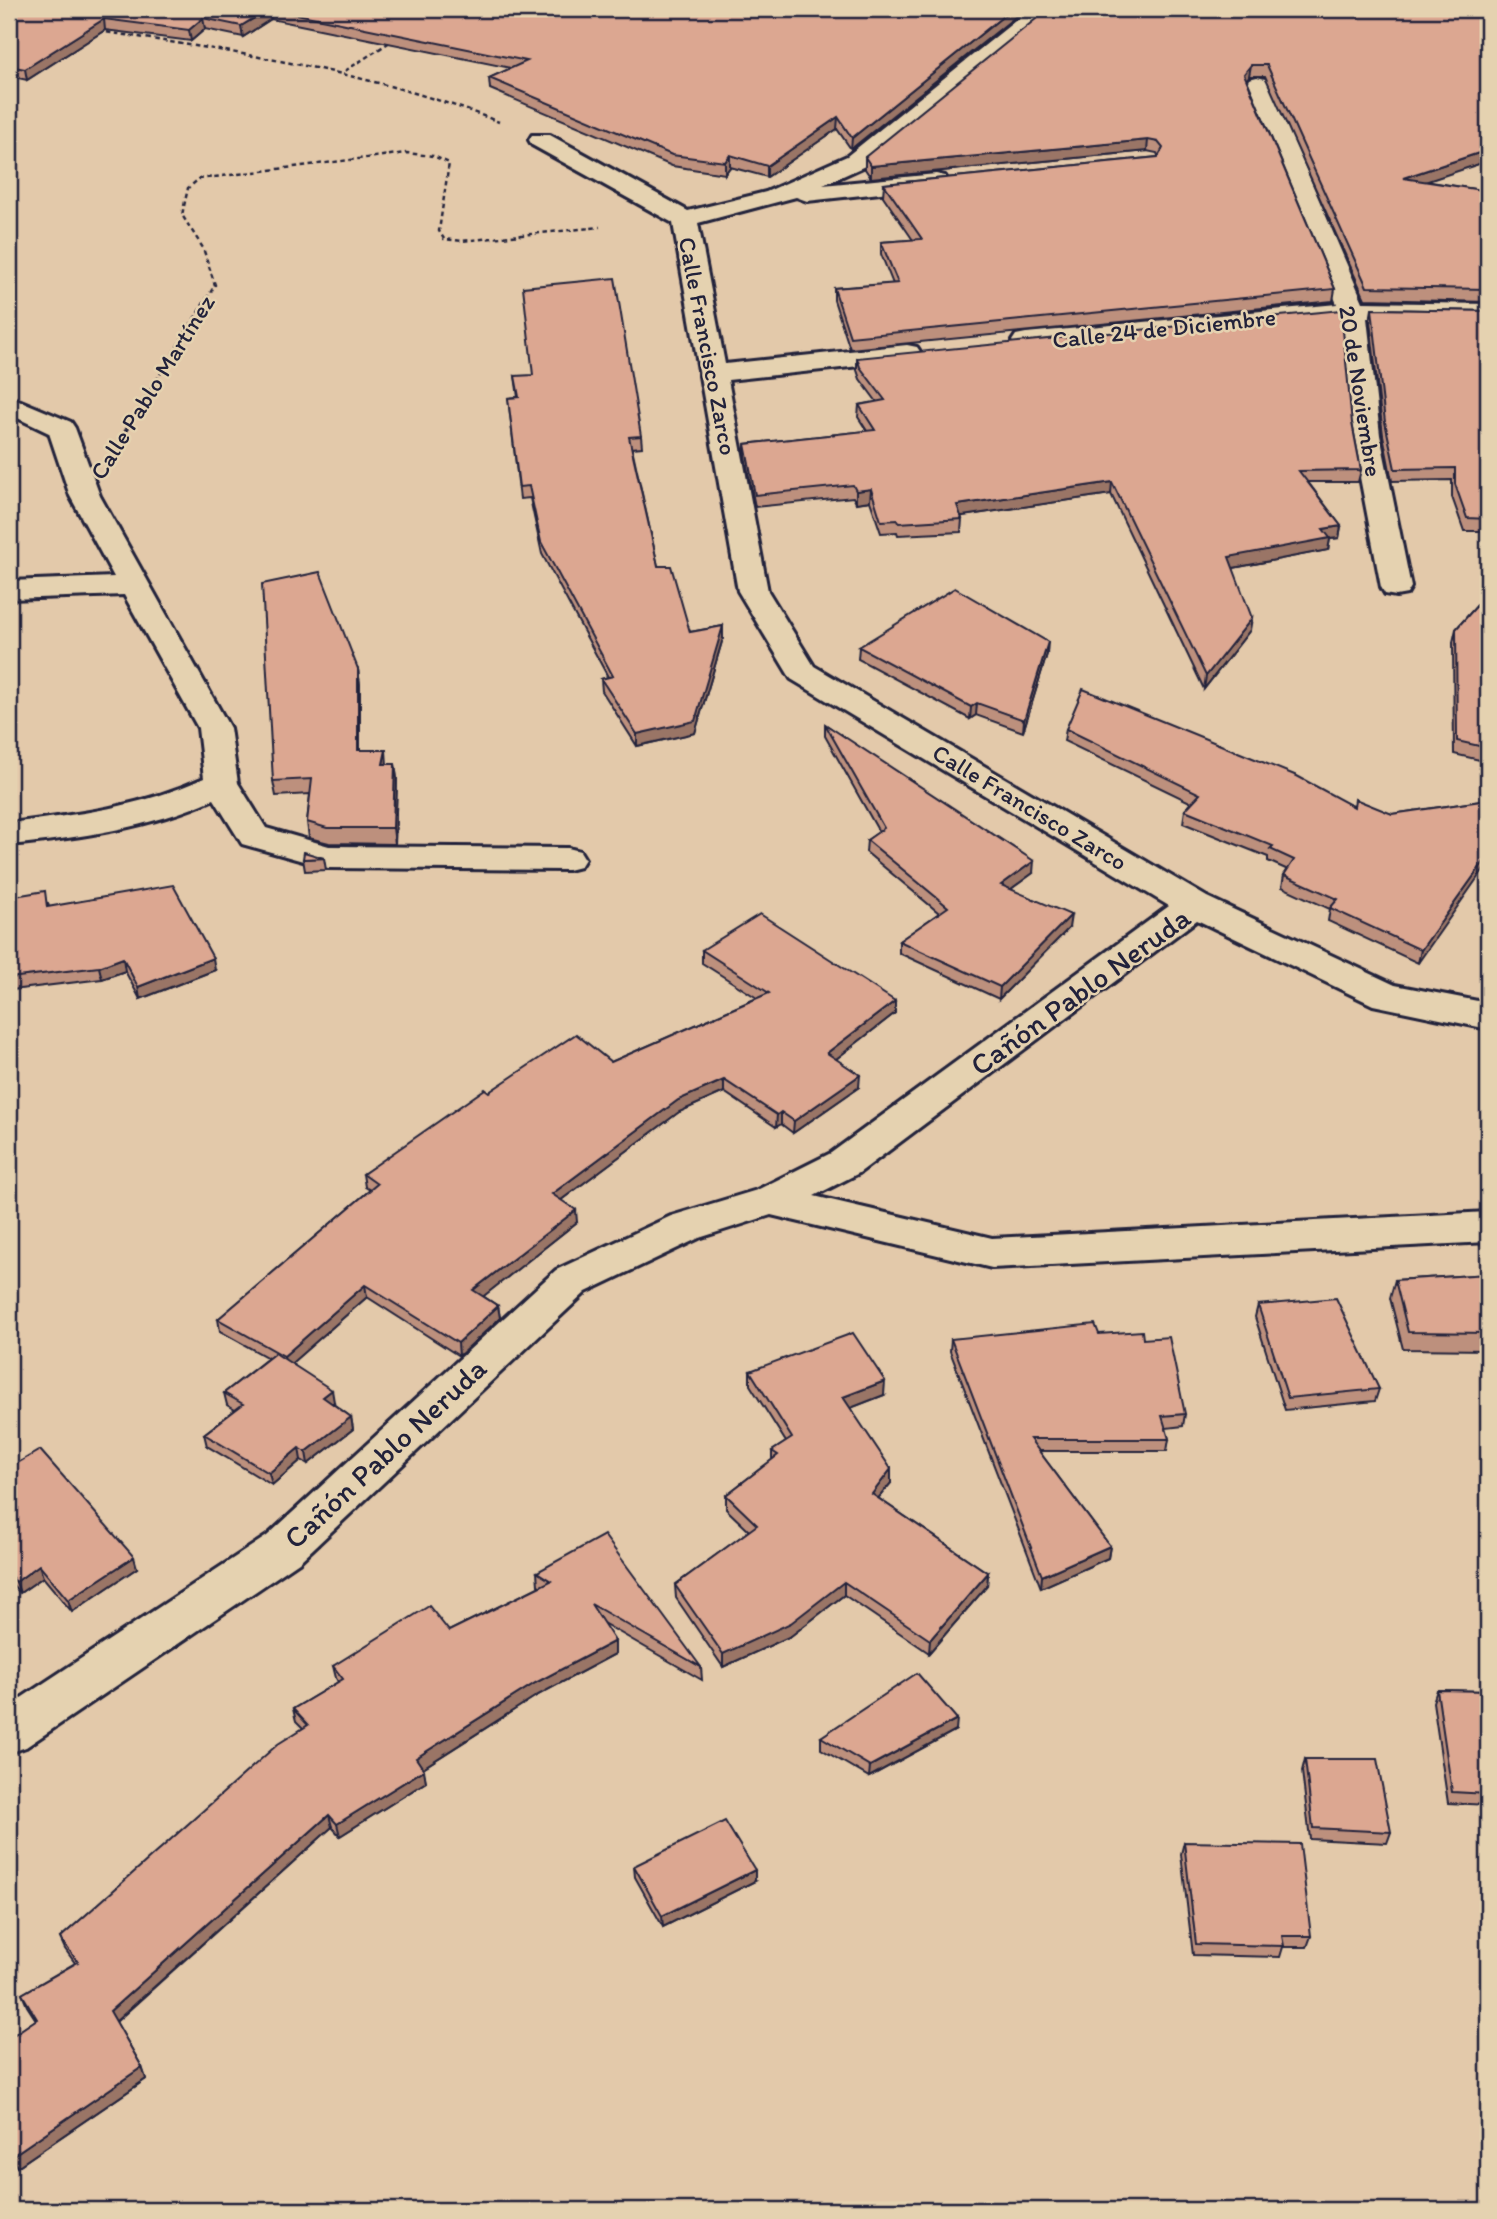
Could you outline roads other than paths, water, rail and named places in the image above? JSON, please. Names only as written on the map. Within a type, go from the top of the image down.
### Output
[{"type":"street","points":[[775,197],[856,161],[1048,11]]},
{"type":"street","name":"20 de Noviembre","points":[[1257,84],[1353,310],[1366,435],[1396,587]]},
{"type":"street","name":"Calle Francisco Zarco","points":[[541,140],[685,219],[753,591],[802,672],[1194,905]]},
{"type":"street","points":[[685,219],[775,197],[954,180]]},
{"type":"street","name":"Calle 24 de Diciembre","points":[[1001,344],[1353,310],[1488,312]]},
{"type":"street","points":[[715,373],[933,351]]},
{"type":"street","name":"Calle Pablo Martínez","points":[[9,404],[61,428],[85,496],[132,585],[214,728],[221,783]]},
{"type":"street","points":[[9,590],[132,585]]},
{"type":"street","points":[[9,834],[71,827],[173,805],[221,783],[254,836],[328,857],[568,859]]},
{"type":"street","name":"Cañón Pablo Neruda","points":[[9,1732],[283,1549],[571,1281],[685,1227],[771,1200],[845,1163],[1194,905],[1386,996],[1488,1016]]},
{"type":"street","points":[[771,1200],[992,1253],[1488,1227]]}]
